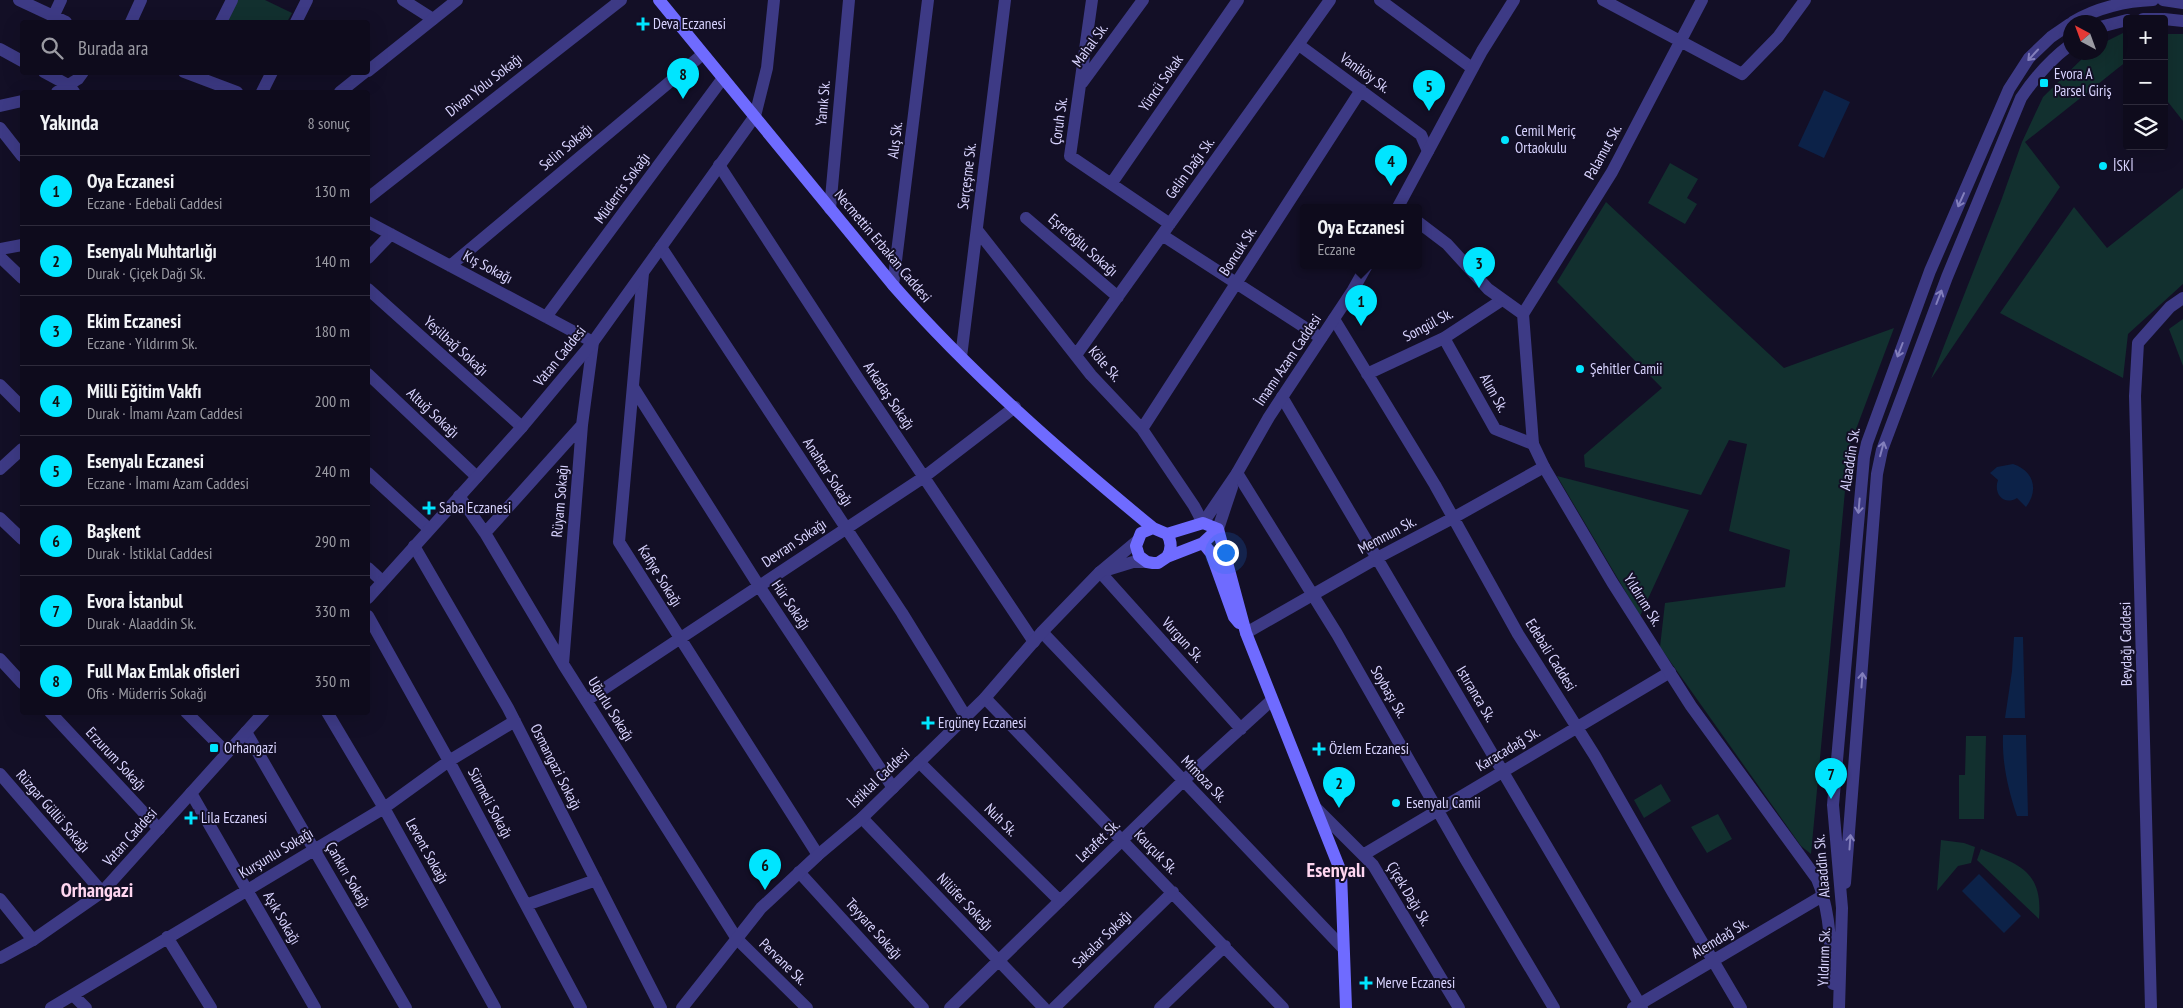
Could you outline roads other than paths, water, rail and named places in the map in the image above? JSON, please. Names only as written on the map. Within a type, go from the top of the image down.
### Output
[{"type":"main road","name":"Necmettin Erbakan Caddesi","points":[[659,0],[893,285],[933,330],[1015,407],[1108,489],[1153,528],[1167,534]]},
{"type":"main road","name":"Necmettin Erbakan Caddesi","points":[[1108,489],[1129,518],[1138,539],[1139,556],[1147,562]]},
{"type":"main road","points":[[1167,557],[1170,553],[1171,543],[1167,534],[1203,523],[1218,529]]},
{"type":"main road","points":[[1138,539],[1145,531],[1153,528]]},
{"type":"main road","points":[[1147,562],[1158,563],[1167,557],[1203,542],[1218,529]]},
{"type":"main road","points":[[1218,529],[1246,633],[1342,872],[1346,1008]]},
{"type":"main road","points":[[1203,542],[1211,553],[1234,617],[1246,633]]},
{"type":"street","points":[[20,0],[61,20]]},
{"type":"street","points":[[53,17],[61,0]]},
{"type":"street","points":[[132,20],[141,0]]},
{"type":"street","points":[[222,20],[232,0]]},
{"type":"street","points":[[297,20],[307,0]]},
{"type":"street","points":[[402,0],[433,19]]},
{"type":"street","points":[[370,69],[457,0]]},
{"type":"street","name":"Divan Yolu Sokağı","points":[[370,196],[621,0]]},
{"type":"street","points":[[754,116],[767,68],[774,0]]},
{"type":"street","name":"Yanık Sk.","points":[[830,208],[849,0]]},
{"type":"street","name":"Alış Sk.","points":[[893,285],[928,0]]},
{"type":"street","name":"Serçeşme Sk.","points":[[961,357],[1005,0]]},
{"type":"street","name":"Çoruh Sk.","points":[[1092,0],[1070,156],[1170,224]]},
{"type":"street","name":"Mahal Sk.","points":[[1080,85],[1143,0]]},
{"type":"street","name":"Yüncü Sokak","points":[[1111,184],[1238,0]]},
{"type":"street","name":"Gelin Dağı Sk.","points":[[1076,355],[1330,0]]},
{"type":"street","points":[[1380,0],[1472,68]]},
{"type":"street","points":[[1401,204],[1472,68],[1513,0]]},
{"type":"street","name":"Palamut Sk.","points":[[1523,314],[1612,172],[1702,0]]},
{"type":"street","points":[[1611,2],[1742,74],[1778,37],[1805,0]]},
{"type":"street","name":"Alaaddin Sk.","points":[[2089,15],[2104,8],[2134,1],[2153,0]]},
{"type":"street","points":[[2163,0],[2183,3]]},
{"type":"street","points":[[2168,20],[2183,21]]},
{"type":"street","points":[[2108,25],[2123,21]]},
{"type":"street","name":"Alaaddin Sk.","points":[[1842,908],[1833,805],[1864,457],[1871,427],[1930,271],[2009,90],[2029,58],[2051,37],[2063,29]]},
{"type":"street","name":"Vaniköy Sk.","points":[[1299,45],[1421,135],[1428,151]]},
{"type":"street","points":[[0,49],[20,60]]},
{"type":"street","name":"Alaaddin Sk.","points":[[1842,908],[1849,858],[1877,474],[1882,450],[1889,426],[1947,277],[2022,98],[2034,79],[2063,50]]},
{"type":"street","name":"Selin Sokağı","points":[[450,266],[703,54]]},
{"type":"street","points":[[49,75],[71,89],[81,75]]},
{"type":"street","points":[[194,75],[232,90]]},
{"type":"street","points":[[263,90],[270,75]]},
{"type":"street","points":[[343,90],[362,75]]},
{"type":"street","name":"Müderris Sokağı","points":[[546,317],[723,78]]},
{"type":"street","name":"Boncuk Sk.","points":[[1142,429],[1361,90]]},
{"type":"street","points":[[0,106],[20,101]]},
{"type":"street","name":"Vatan Caddesi","points":[[370,596],[522,427],[593,342],[754,116]]},
{"type":"street","points":[[0,128],[20,153]]},
{"type":"street","name":"Arkadaş Sokağı","points":[[719,165],[924,477],[1038,637]]},
{"type":"street","name":"Eşrefoğlu Sokağı","points":[[1026,218],[1118,297]]},
{"type":"street","name":"Kış Sokağı","points":[[370,223],[593,342]]},
{"type":"street","points":[[1422,225],[1448,244],[1488,289],[1523,314]]},
{"type":"street","name":"Köle Sk.","points":[[977,230],[1076,355],[1142,429],[1194,506],[1203,523]]},
{"type":"street","points":[[370,256],[390,234]]},
{"type":"street","points":[[1162,235],[1321,338]]},
{"type":"street","points":[[0,249],[20,245]]},
{"type":"street","name":"Anahtar Sokağı","points":[[661,247],[902,613],[966,717]]},
{"type":"street","points":[[1938,253],[1955,259]]},
{"type":"street","points":[[0,257],[20,276]]},
{"type":"street","name":"İmamı Azam Caddesi","points":[[1203,523],[1237,473],[1282,396],[1354,290],[1365,269]]},
{"type":"street","points":[[1930,271],[1947,277]]},
{"type":"street","name":"Kafiye Sokağı","points":[[643,273],[619,542],[818,855]]},
{"type":"street","name":"Yeşilbağ Sokağı","points":[[370,291],[522,427]]},
{"type":"street","name":"Beydağı Caddesi","points":[[2151,1008],[2135,396],[2138,344],[2170,307],[2183,298]]},
{"type":"street","name":"Songül Sk.","points":[[1367,374],[1444,338],[1502,300]]},
{"type":"street","name":"Yıldırım Sk.","points":[[1523,314],[1533,444],[1544,467],[1612,582],[1691,706],[1817,879],[1824,895],[1829,928],[1836,953]]},
{"type":"street","name":"Edebali Caddesi","points":[[1334,319],[1453,518],[1518,634],[1577,727],[1741,1008]]},
{"type":"street","name":"Alım Sk.","points":[[1444,338],[1495,428],[1533,444]]},
{"type":"street","name":"Rüyam Sokağı","points":[[563,664],[582,425],[593,342]]},
{"type":"street","name":"Altuğ Sokağı","points":[[370,376],[477,476]]},
{"type":"street","points":[[0,385],[20,405]]},
{"type":"street","name":"Hür Sokağı","points":[[633,387],[759,586],[893,788]]},
{"type":"street","name":"Istıranca Sk.","points":[[1282,396],[1502,770],[1638,1007]]},
{"type":"street","name":"Devran Sokağı","points":[[586,700],[924,477],[1015,407]]},
{"type":"street","points":[[485,534],[582,425]]},
{"type":"street","points":[[0,469],[20,451]]},
{"type":"street","name":"Memnun Sk.","points":[[1246,633],[1377,558],[1544,467]]},
{"type":"street","name":"İmamı Azam Caddesi","points":[[1218,529],[1237,473]]},
{"type":"street","name":"Soybaşı Sk.","points":[[1237,473],[1337,634],[1554,1008]]},
{"type":"street","points":[[370,475],[430,529]]},
{"type":"street","name":"Uğurlu Sokağı","points":[[459,496],[485,534],[563,664],[737,939]]},
{"type":"street","points":[[0,518],[20,537]]},
{"type":"street","name":"İstiklal Caddesi","points":[[682,1008],[761,908],[818,855],[862,818],[966,717],[1100,572],[1138,539]]},
{"type":"street","name":"Osmangazi Sokağı","points":[[414,546],[515,722],[661,1008]]},
{"type":"street","points":[[1100,572],[1133,562],[1147,562]]},
{"type":"street","points":[[370,570],[382,581]]},
{"type":"street","name":"Vurgun Sk.","points":[[1100,572],[1241,729]]},
{"type":"street","name":"Sürmeli Sokağı","points":[[370,620],[449,761],[581,1008]]},
{"type":"street","name":"Mimoza Sk.","points":[[1038,637],[1183,781],[1343,948]]},
{"type":"street","points":[[0,660],[20,681]]},
{"type":"street","name":"Karacadağ Sk.","points":[[1363,855],[1502,770],[1670,672]]},
{"type":"street","name":"Kauçuk Sk.","points":[[985,698],[1283,1008]]},
{"type":"street","name":"Letafet Sk.","points":[[950,1008],[1183,781],[1272,700]]},
{"type":"street","name":"Erzurum Sokağı","points":[[53,715],[159,829]]},
{"type":"street","points":[[189,715],[227,753]]},
{"type":"street","name":"Vatan Caddesi","points":[[0,958],[33,940],[102,892],[261,715]]},
{"type":"street","name":"Levent Sokağı","points":[[328,715],[384,808],[495,1008]]},
{"type":"street","name":"Kurşunlu Sokağı","points":[[51,1008],[384,808],[449,761],[515,722]]},
{"type":"street","name":"Çankırı Sokağı","points":[[246,732],[406,1008]]},
{"type":"street","name":"Nuh Sk.","points":[[919,762],[1060,901]]},
{"type":"street","name":"Rüzgar Güllü Sokağı","points":[[0,774],[102,892]]},
{"type":"street","name":"Aşık Sokağı","points":[[192,792],[315,1008]]},
{"type":"street","name":"Çiçek Dağı Sk.","points":[[1317,809],[1373,864],[1458,1008]]},
{"type":"street","name":"Nilüfer Sokağı","points":[[862,818],[1044,1008]]},
{"type":"street","name":"Teyyare Sokağı","points":[[799,872],[923,1008]]},
{"type":"street","points":[[526,905],[596,880]]},
{"type":"street","name":"Sakalar Sokağı","points":[[1054,1008],[1173,892]]},
{"type":"street","name":"Alemdağ Sk.","points":[[1638,1007],[1824,895]]},
{"type":"street","points":[[0,900],[33,940]]},
{"type":"street","name":"Yıldırım Sk.","points":[[1837,1008],[1836,953],[1842,908]]},
{"type":"street","points":[[167,937],[211,1008]]},
{"type":"street","name":"Pervane Sk.","points":[[737,939],[808,1008]]},
{"type":"street","points":[[1161,1008],[1225,946]]},
{"type":"street","points":[[73,994],[86,1008]]},
{"type":"water","points":[[1824,90],[1850,102],[1824,158],[1798,146]]},
{"type":"water","points":[[2013,464],[2026,471],[2032,482],[2032,494],[2026,507],[2017,498],[2008,501],[2004,500],[1998,494],[1998,480],[1990,473],[1997,467]]},
{"type":"water","points":[[2014,637],[2023,637],[2025,718],[2005,718],[2012,671]]},
{"type":"water","points":[[2003,735],[2026,735],[2028,816],[2017,816],[2008,786]]},
{"type":"water","points":[[1979,874],[2021,916],[2004,933],[1962,891]]},
{"type":"place","name":"Deva Eczanesi","points":[[643,24]]},
{"type":"place","name":"Evora A Parsel Giriş","points":[[2044,83]]},
{"type":"place","name":"Full Max Emlak ofisleri","points":[[683,99]]},
{"type":"place","name":"Esenyalı Eczanesi","points":[[1429,111]]},
{"type":"place","name":"Cemil Meriç Ortaokulu","points":[[1505,140]]},
{"type":"place","name":"İSKİ","points":[[2103,166]]},
{"type":"place","name":"Milli Eğitim Vakfı","points":[[1391,186]]},
{"type":"place","name":"Ekim Eczanesi","points":[[1479,288]]},
{"type":"place","name":"Oya Eczanesi","points":[[1361,326]]},
{"type":"place","name":"Şehitler Camii","points":[[1580,369]]},
{"type":"place","name":"Saba Eczanesi","points":[[429,508]]},
{"type":"place","name":"Ergüney Eczanesi","points":[[928,723]]},
{"type":"place","name":"Orhangazi","points":[[214,748]]},
{"type":"place","name":"Özlem Eczanesi","points":[[1319,749]]},
{"type":"place","name":"Evora İstanbul","points":[[1831,799]]},
{"type":"place","name":"Esenyalı Camii","points":[[1396,803]]},
{"type":"place","name":"Esenyalı Muhtarlığı","points":[[1339,808]]},
{"type":"place","name":"Lila Eczanesi","points":[[191,818]]},
{"type":"place","name":"Başkent","points":[[765,890]]},
{"type":"place","name":"Merve Eczanesi","points":[[1366,983]]},
{"type":"district","name":"Esenyalı","points":[[1336,870]]},
{"type":"district","name":"Orhangazi","points":[[97,890]]}]
